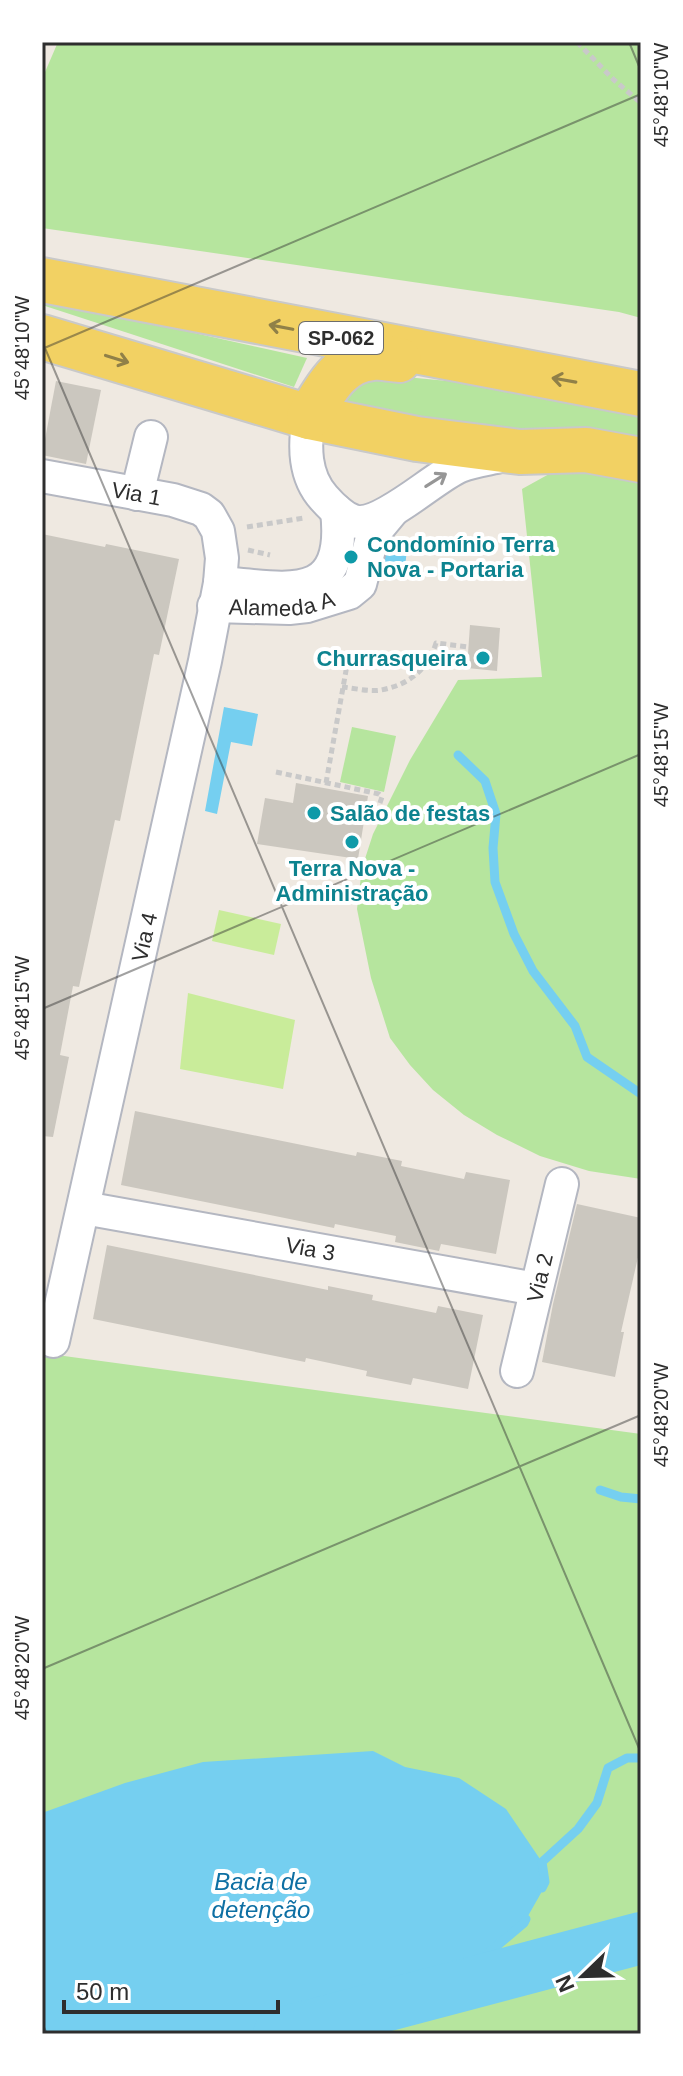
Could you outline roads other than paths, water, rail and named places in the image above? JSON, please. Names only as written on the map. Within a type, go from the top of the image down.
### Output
[{"type":"main road","name":"SP-062","points":[[42,280],[641,394]]},
{"type":"main road","points":[[42,337],[309,417],[417,439],[520,452],[586,450],[641,460]]},
{"type":"main road","points":[[309,417],[342,369],[364,360],[372,358],[490,367]]},
{"type":"street","points":[[309,417],[305,453],[313,483],[323,497],[322,514],[355,522],[371,520],[393,510],[460,465],[520,452]]},
{"type":"street","points":[[137,494],[151,437]]},
{"type":"street","name":"Via 1","points":[[42,476],[173,500],[201,509],[209,515],[220,538]]},
{"type":"street","name":"Alameda A","points":[[217,595],[289,608],[307,606],[349,593],[360,584],[373,534],[393,510]]},
{"type":"street","name":"Alameda A","points":[[217,595],[307,586],[324,576],[335,561],[339,538],[322,514]]},
{"type":"street","name":"Via 4","points":[[53,1341],[205,661],[217,595],[220,538]]},
{"type":"street","name":"Via 2","points":[[517,1371],[562,1184]]},
{"type":"street","name":"Via 3","points":[[84,1208],[536,1289]]},
{"type":"water","points":[[395,538],[405,544],[405,564],[392,577],[385,576],[381,569],[388,542]]},
{"type":"water","points":[[224,707],[258,714],[252,746],[231,742],[217,814],[205,811]]},
{"type":"water","name":"Bacia de detenção","points":[[373,1751],[405,1767],[459,1778],[506,1809],[542,1862],[545,1886],[524,1923],[492,1950],[415,1999],[279,2034],[42,2034],[42,1813],[125,1783],[203,1762]]},
{"type":"waterway","points":[[458,755],[485,781],[496,814],[493,848],[495,882],[514,934],[533,971],[575,1026],[587,1057],[641,1094]]},
{"type":"waterway","points":[[600,1490],[641,1499]]},
{"type":"waterway","points":[[542,1888],[545,1882],[542,1862],[578,1829],[597,1803],[608,1768],[627,1758],[641,1758]]},
{"type":"waterway","points":[[415,1999],[492,1950],[526,1919]]},
{"type":"waterway","points":[[279,2034],[641,1938]]},
{"type":"waterway","points":[[340,2018],[349,2034]]},
{"type":"place","name":"Condomínio Terra Nova - Portaria","points":[[351,557]]},
{"type":"place","name":"Churrasqueira","points":[[483,658]]},
{"type":"place","name":"Salão de festas","points":[[314,813]]},
{"type":"place","name":"Terra Nova - Administração","points":[[352,842]]}]
